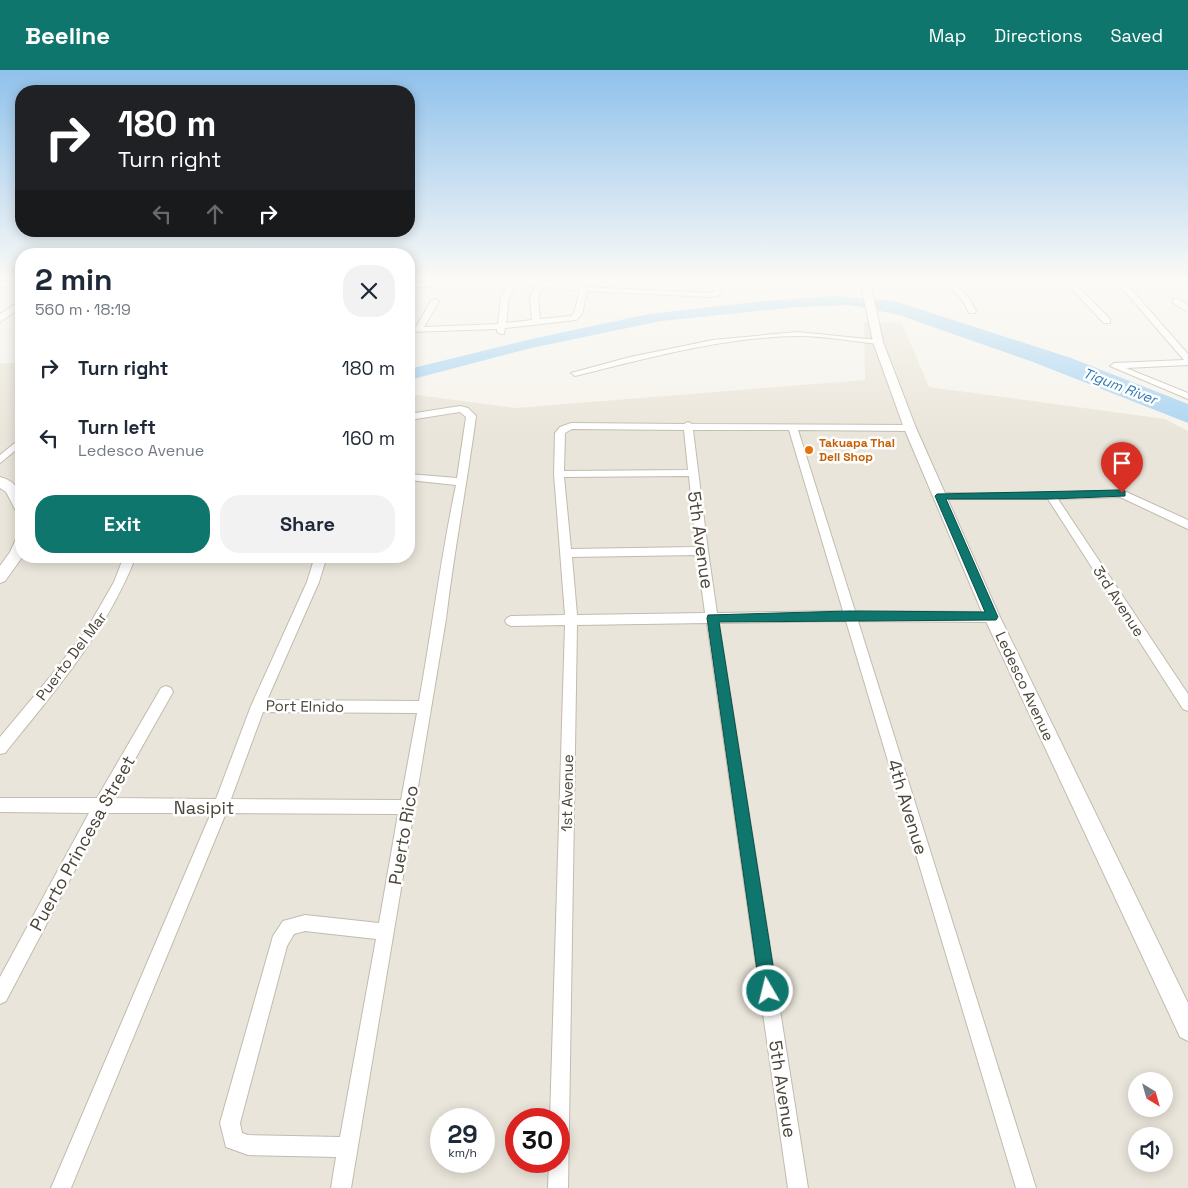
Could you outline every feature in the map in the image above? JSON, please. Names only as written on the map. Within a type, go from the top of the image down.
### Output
[{"type":"street","points":[[575,373],[699,345],[769,336],[810,334],[877,339],[876,332]]},
{"type":"street","points":[[1164,332],[1188,360]]},
{"type":"street","name":"Ledesco Avenue","points":[[877,339],[910,428],[992,617],[1188,1029]]},
{"type":"street","points":[[1178,348],[1188,348]]},
{"type":"street","points":[[1188,360],[1114,366],[1188,396]]},
{"type":"street","name":"Puerto Rico","points":[[341,1188],[440,619],[450,541],[462,482],[472,416],[469,412],[460,409],[415,416]]},
{"type":"street","points":[[688,425],[910,428]]},
{"type":"street","name":"1st Avenue","points":[[560,1108],[571,619],[559,474],[560,432],[563,428],[570,426],[688,425]]},
{"type":"street","name":"5th Avenue","points":[[688,425],[702,551],[798,1188]]},
{"type":"street","name":"4th Avenue","points":[[792,426],[1026,1188]]},
{"type":"street","points":[[0,460],[15,446]]},
{"type":"street","points":[[559,474],[693,472]]},
{"type":"street","points":[[415,478],[462,482]]},
{"type":"street","points":[[0,481],[12,489],[15,495]]},
{"type":"street","points":[[940,496],[1051,496],[1122,493],[1188,525]]},
{"type":"street","name":"3rd Avenue","points":[[1051,496],[1188,705]]},
{"type":"street","points":[[567,553],[702,551]]},
{"type":"street","points":[[0,578],[15,557]]},
{"type":"street","name":"Puerto Del Mar","points":[[0,748],[83,643],[113,598],[127,563]]},
{"type":"street","name":"Port Elnido","points":[[319,563],[313,582],[258,706],[424,707]]},
{"type":"street","points":[[511,621],[849,616],[992,617]]},
{"type":"street","name":"Puerto Princesa Street","points":[[0,995],[100,807],[166,692]]},
{"type":"street","points":[[61,1188],[221,807],[258,706]]},
{"type":"street","name":"Nasipit","points":[[0,805],[100,807],[408,807]]},
{"type":"street","points":[[348,1147],[248,1145],[233,1140],[230,1123],[279,942],[289,927],[304,923],[385,932]]},
{"type":"street","name":"1st Avenue","points":[[558,1188],[559,1173]]},
{"type":"shaded area","points":[[864,332],[906,332],[929,387],[1165,419],[1188,431],[1188,1188],[0,1188],[0,363],[15,363],[15,563],[415,563],[415,395],[516,408],[865,380]]},
{"type":"water","points":[[563,332],[607,332],[531,348],[415,378],[415,368]]},
{"type":"water","name":"Tigum River","points":[[948,332],[991,332],[1071,358],[1188,404],[1188,423],[1033,362]]},
{"type":"place","name":"Takuapa Thai Deli Shop","points":[[809,450]]},
{"type":"route","points":[[768,991],[712,618],[849,616],[992,617],[940,496],[1051,496],[1110,492],[1122,493]]}]
